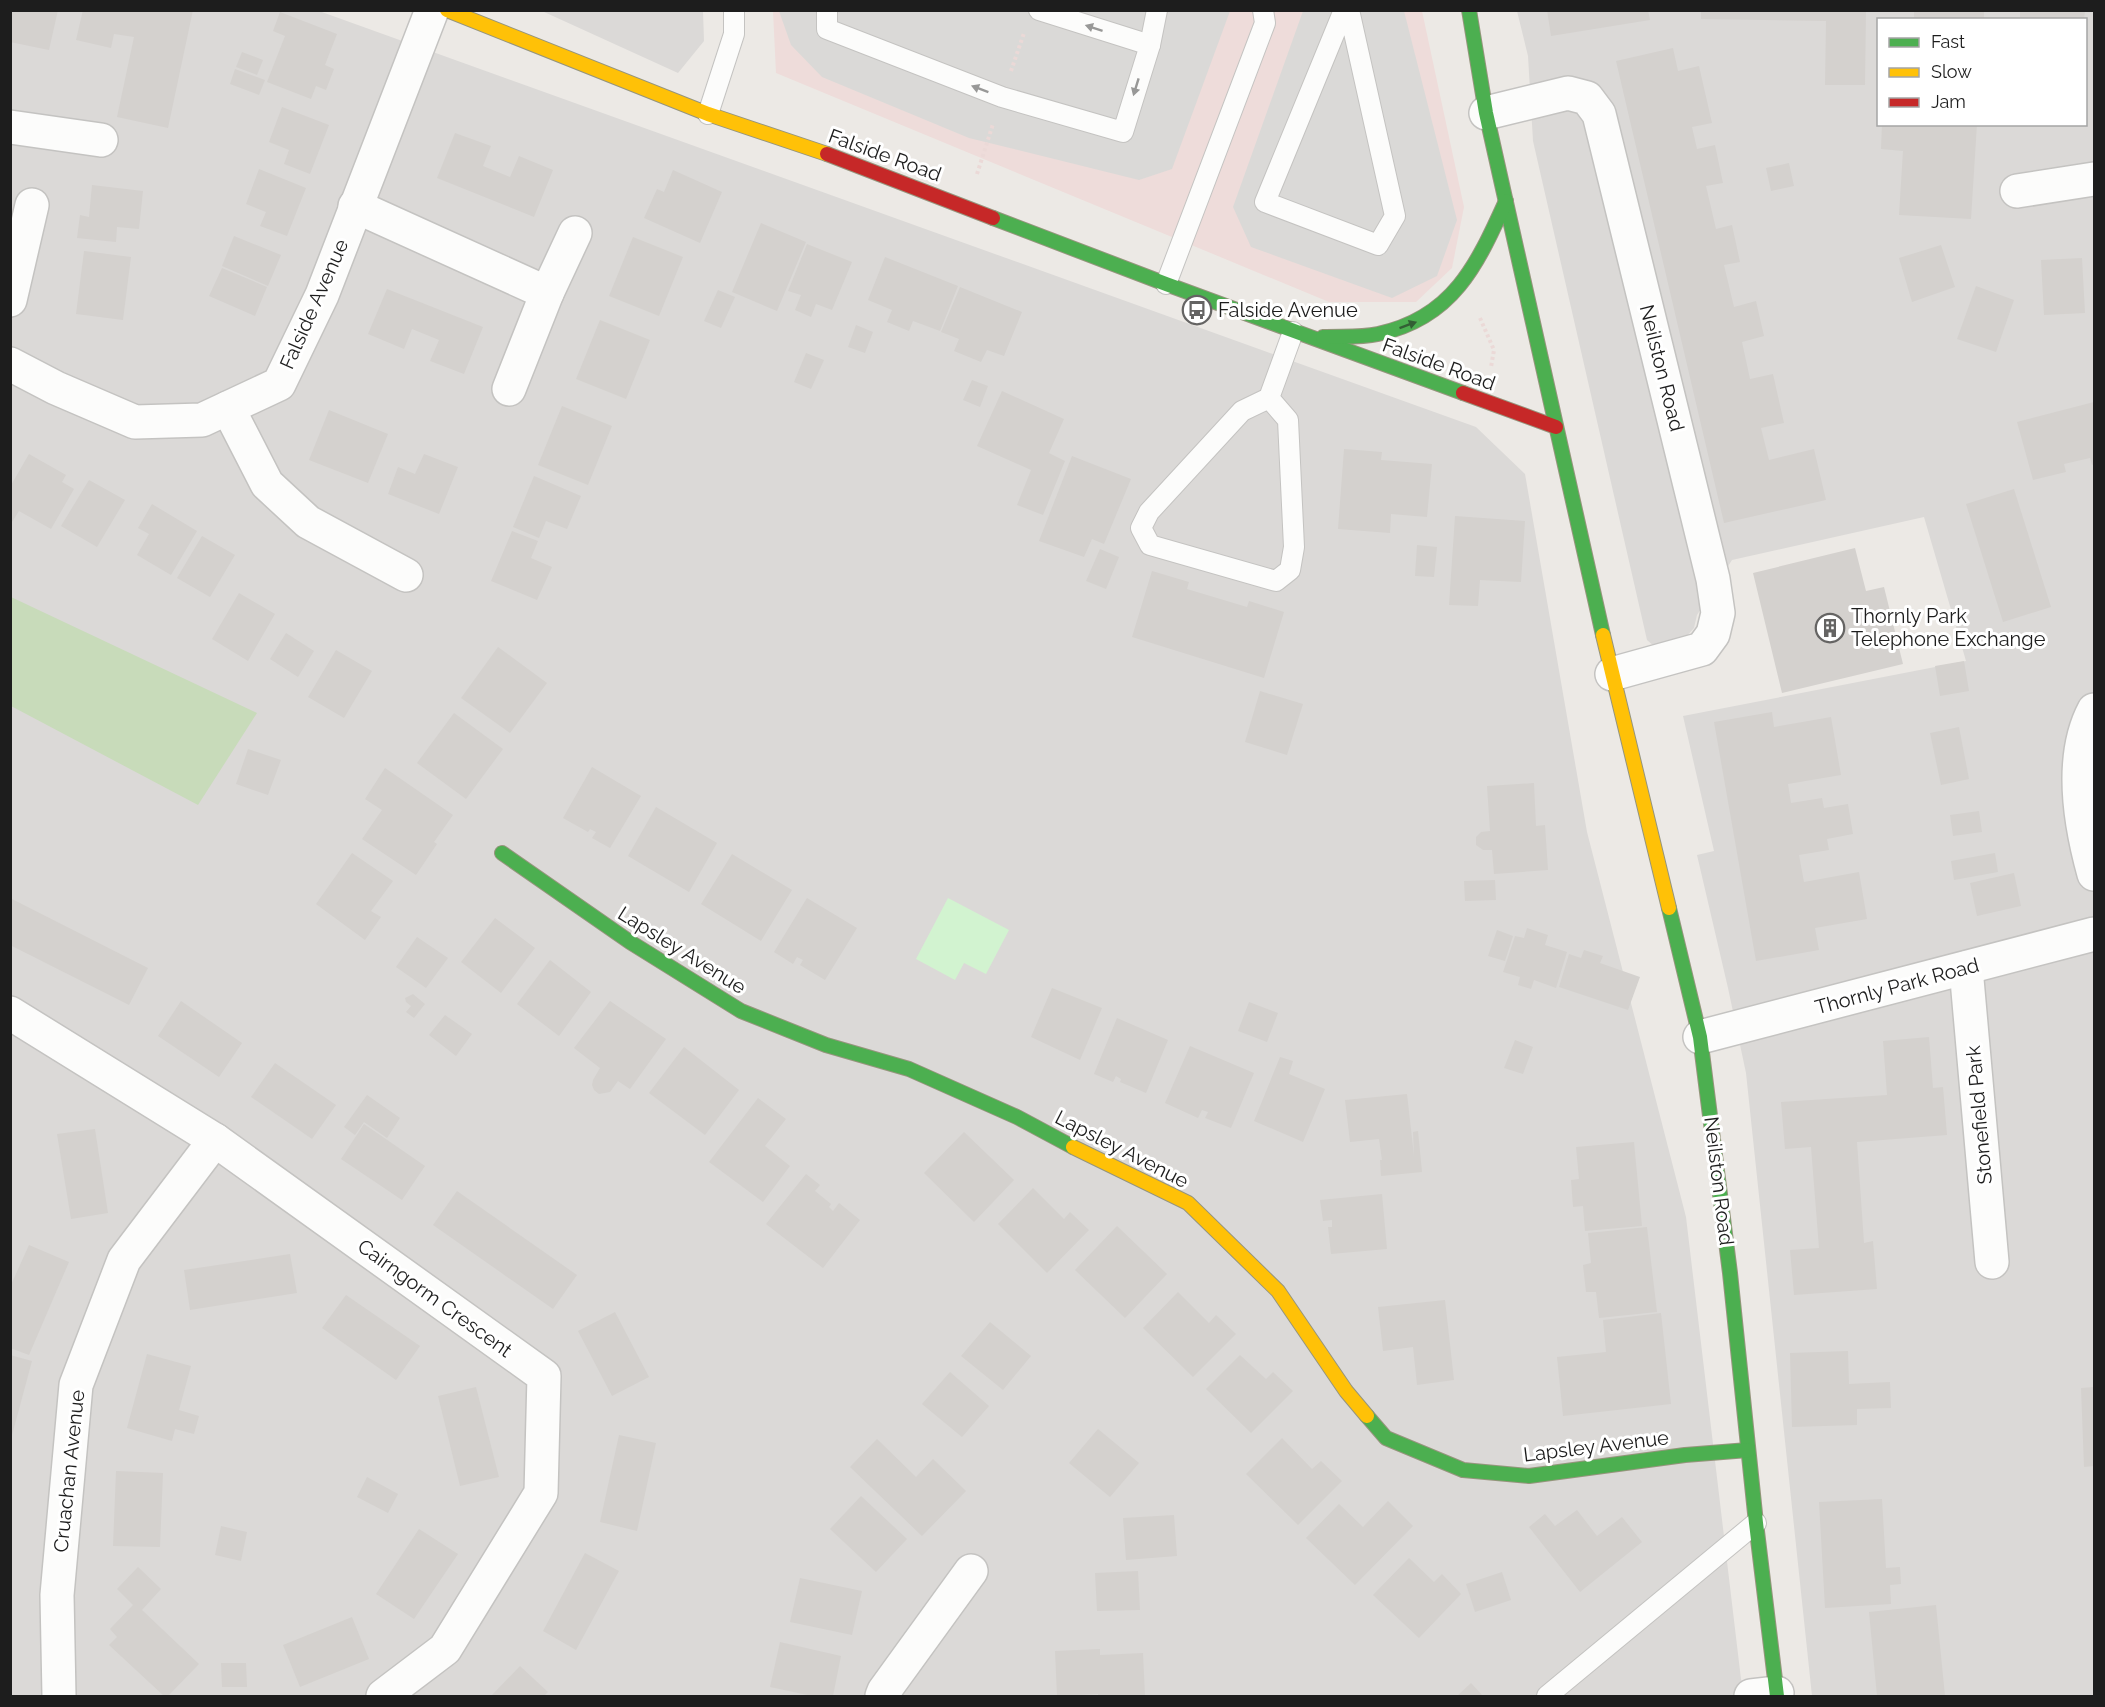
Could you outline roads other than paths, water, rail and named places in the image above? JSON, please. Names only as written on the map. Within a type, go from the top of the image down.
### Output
[{"type":"street","name":"Falside Avenue","points":[[10,364],[56,388],[135,422],[202,420],[279,384],[322,296],[432,10]]},
{"type":"street","name":"Falside Road","points":[[447,10],[708,114],[830,155],[1301,335],[1556,427]]},
{"type":"street","name":"Neilston Road","points":[[1469,10],[1486,112],[1556,427],[1612,674],[1700,1037],[1728,1250],[1749,1450],[1768,1695]]},
{"type":"street","name":"Neilston Road","points":[[1486,112],[1568,93],[1587,98],[1599,114],[1713,579],[1718,613],[1713,634],[1702,649],[1612,674]]},
{"type":"street","points":[[10,127],[101,140]]},
{"type":"street","points":[[2018,191],[2094,179]]},
{"type":"street","name":"Falside Road","points":[[1301,335],[1377,334],[1410,326],[1432,314],[1447,302],[1464,281],[1481,254],[1506,201]]},
{"type":"street","points":[[10,300],[32,205]]},
{"type":"street","points":[[356,206],[547,293]]},
{"type":"street","points":[[509,389],[547,293],[575,233]]},
{"type":"street","points":[[228,408],[267,484],[308,522],[406,575]]},
{"type":"street","points":[[2094,710],[2082,746],[2079,797],[2094,874]]},
{"type":"street","name":"Lapsley Avenue","points":[[502,853],[630,942],[741,1011],[826,1045],[909,1070],[1017,1117],[1085,1154],[1188,1203],[1278,1291],[1346,1391],[1386,1438],[1462,1470],[1529,1476],[1685,1455],[1749,1450]]},
{"type":"street","name":"Thornly Park Road","points":[[1700,1037],[2094,934]]},
{"type":"street","name":"Stonefield Park","points":[[1966,968],[1992,1262]]},
{"type":"street","name":"Cairngorm Crescent","points":[[10,1013],[215,1140],[544,1376],[541,1492],[445,1649],[383,1696]]},
{"type":"street","name":"Cruachan Avenue","points":[[59,1696],[57,1595],[76,1385],[124,1260],[215,1140]]},
{"type":"street","points":[[882,1696],[971,1571]]},
{"type":"lane","points":[[708,114],[734,34],[734,10]]},
{"type":"lane","points":[[826,10],[827,29],[1002,97],[1122,132],[1150,45],[1156,10]]},
{"type":"lane","points":[[1039,10],[1150,45]]},
{"type":"lane","points":[[1166,284],[1265,23],[1263,10]]},
{"type":"lane","points":[[1344,10],[1265,202],[1378,245],[1395,216],[1349,10]]},
{"type":"lane","points":[[1269,398],[1288,420],[1294,547],[1290,570],[1276,581],[1150,545],[1140,528],[1149,512],[1242,411],[1269,398],[1301,335]]},
{"type":"lane","points":[[1547,1696],[1756,1523]]},
{"type":"place","name":"Falside Avenue","points":[[1197,310]]},
{"type":"place","name":"Thornly Park Telephone Exchange","points":[[1830,628]]}]
